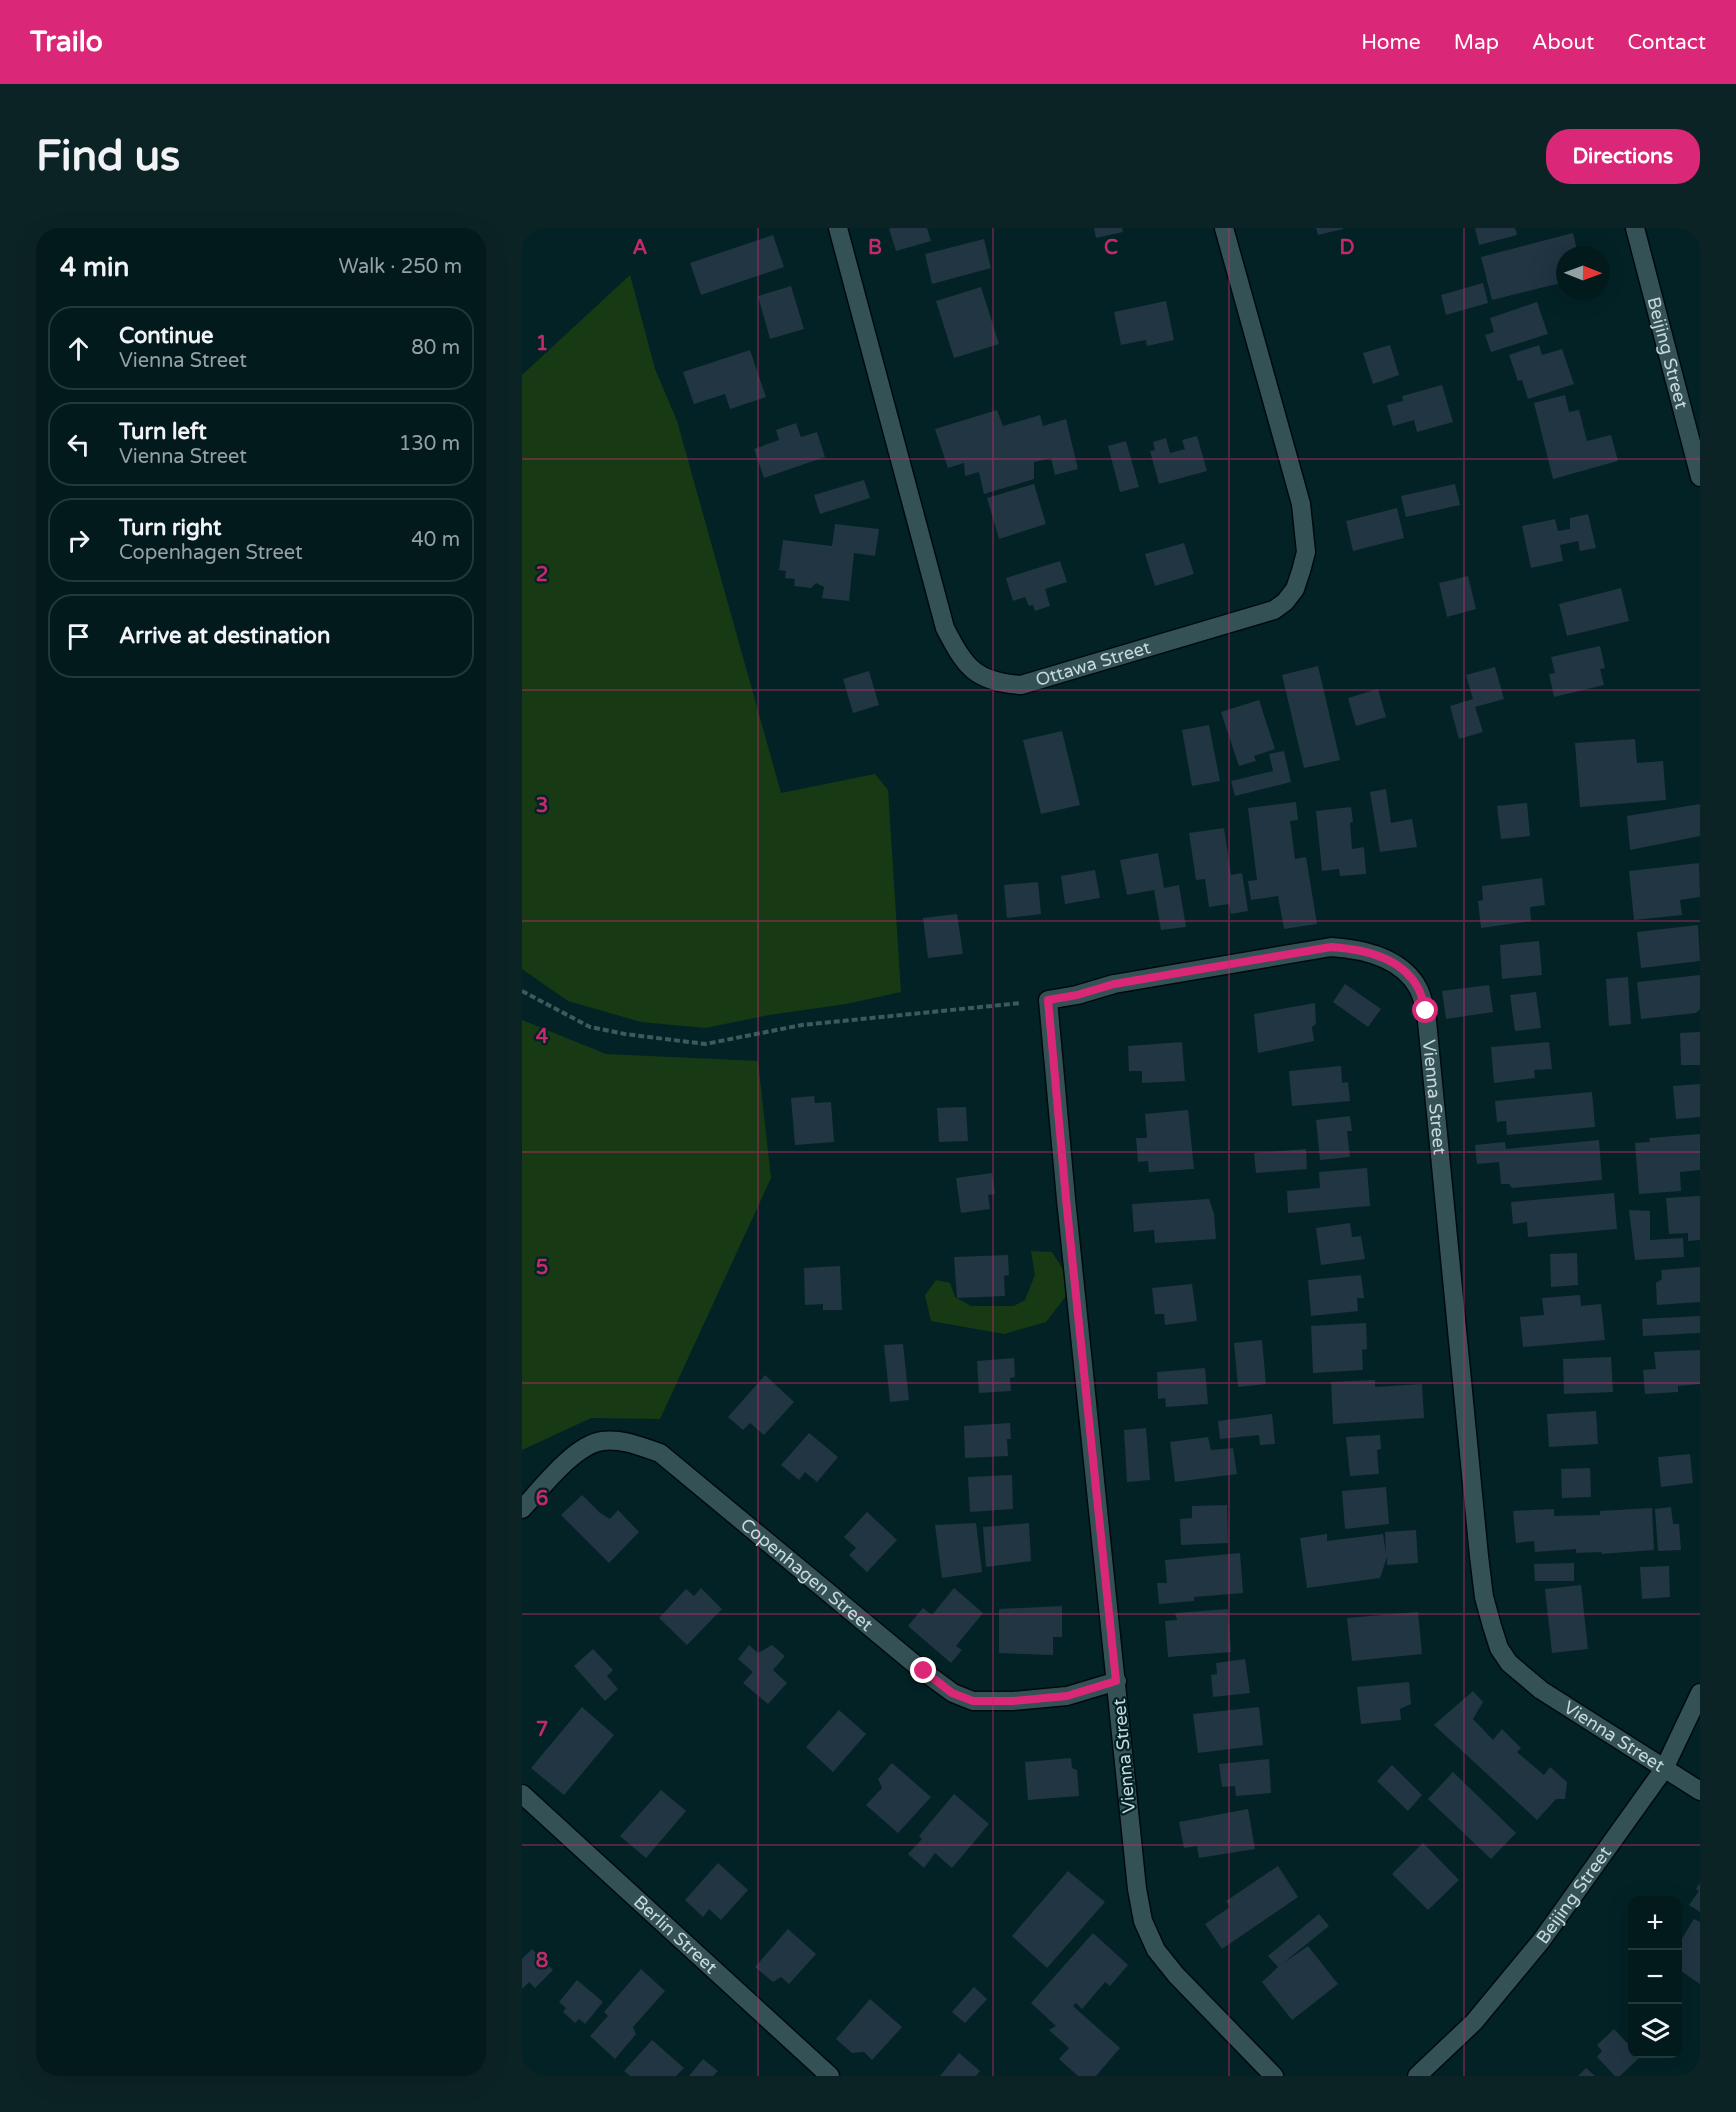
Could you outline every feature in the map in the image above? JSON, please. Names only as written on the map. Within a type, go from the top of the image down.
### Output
[{"type":"street","name":"Ottawa Street","points":[[838,228],[945,628],[960,657],[970,668],[987,679],[1001,684],[1021,685],[1274,610],[1285,602],[1295,589],[1306,552],[1301,504],[1224,228]]},
{"type":"street","name":"Beijing Street","points":[[1635,228],[1693,426],[1700,477]]},
{"type":"street","name":"Vienna Street","points":[[1274,2076],[1176,1975],[1156,1950],[1143,1921],[1137,1890],[1066,1199],[1048,1000],[1077,995],[1114,984],[1331,947],[1352,948],[1370,953],[1388,960],[1405,971],[1418,988],[1426,1011],[1479,1556],[1484,1597],[1499,1648],[1509,1663],[1541,1690],[1700,1791]]},
{"type":"street","name":"Copenhagen Street","points":[[522,1509],[574,1453],[600,1441],[626,1442],[660,1453],[952,1693],[973,1701],[1013,1701],[1067,1696],[1116,1681]]},
{"type":"street","name":"Beijing Street","points":[[1417,2076],[1474,2022],[1541,1941],[1664,1768],[1700,1693]]},
{"type":"street","name":"Berlin Street","points":[[522,1794],[830,2076]]},
{"type":"path","points":[[522,991],[590,1027],[625,1034],[705,1044],[802,1026],[1048,1000]]},
{"type":"green space","points":[[630,275],[655,369],[677,421],[781,793],[875,774],[888,790],[901,992],[846,1004],[769,1015],[705,1028],[641,1022],[568,1001],[522,969],[522,375]]},
{"type":"green space","points":[[522,1020],[606,1054],[758,1061],[771,1178],[660,1419],[591,1418],[522,1450]]},
{"type":"green space","points":[[1031,1251],[1052,1252],[1064,1271],[1066,1296],[1046,1322],[1004,1334],[931,1321],[925,1295],[936,1280],[950,1283],[955,1297],[971,1306],[1014,1306],[1025,1300],[1035,1275]]},
{"type":"building","points":[[927,228],[931,241],[896,251],[889,229]]},
{"type":"building","points":[[1094,228],[1122,228],[1123,232],[1096,238]]},
{"type":"building","points":[[1316,228],[1343,228],[1343,229],[1318,235]]},
{"type":"building","points":[[1475,228],[1515,228],[1517,235],[1479,245]]},
{"type":"building","points":[[1573,233],[1576,246],[1556,246],[1556,284],[1492,300],[1481,257]]},
{"type":"building","points":[[773,235],[784,267],[701,295],[690,263]]},
{"type":"building","points":[[984,239],[991,268],[932,284],[925,254]]},
{"type":"building","points":[[1483,283],[1488,303],[1446,315],[1441,295]]},
{"type":"building","points":[[791,286],[804,329],[770,339],[758,296]]},
{"type":"building","points":[[981,287],[999,344],[954,358],[936,301]]},
{"type":"building","points":[[1166,301],[1174,340],[1147,346],[1146,340],[1121,345],[1114,312]]},
{"type":"building","points":[[1537,302],[1548,334],[1491,352],[1485,335],[1494,332],[1490,318]]},
{"type":"building","points":[[1390,345],[1399,375],[1373,384],[1363,353]]},
{"type":"building","points":[[1539,345],[1542,355],[1562,349],[1574,384],[1528,399],[1522,380],[1518,381],[1509,355]]},
{"type":"building","points":[[750,350],[766,397],[730,409],[725,394],[694,404],[683,372]]},
{"type":"building","points":[[1442,385],[1453,422],[1417,432],[1414,420],[1393,426],[1387,405],[1403,401],[1402,396]]},
{"type":"building","points":[[1565,395],[1569,412],[1579,410],[1587,441],[1611,435],[1618,461],[1553,479],[1534,403]]},
{"type":"building","points":[[997,410],[1003,426],[1040,415],[1043,426],[1066,419],[1078,469],[1055,475],[1051,458],[1034,462],[1034,479],[984,494],[979,472],[965,476],[964,463],[948,468],[935,429]]},
{"type":"building","points":[[796,423],[801,437],[817,432],[825,457],[764,478],[754,449],[779,440],[776,430]]},
{"type":"building","points":[[1197,436],[1207,471],[1159,484],[1150,451],[1155,450],[1153,442],[1166,438],[1170,453],[1185,449],[1182,440]]},
{"type":"building","points":[[1126,441],[1139,487],[1120,492],[1108,446]]},
{"type":"building","points":[[864,480],[870,498],[820,514],[814,495]]},
{"type":"building","points":[[1034,484],[1046,524],[999,539],[987,498]]},
{"type":"building","points":[[1455,484],[1460,505],[1406,517],[1401,496]]},
{"type":"building","points":[[1397,508],[1404,538],[1353,551],[1346,521]]},
{"type":"building","points":[[1588,514],[1596,548],[1580,551],[1578,541],[1560,545],[1563,561],[1531,568],[1522,526],[1555,519],[1558,531],[1570,529],[1570,518]]},
{"type":"building","points":[[835,524],[879,529],[875,556],[854,553],[849,601],[822,598],[824,587],[816,583],[811,588],[794,586],[795,579],[785,578],[786,571],[779,570],[783,540],[832,546]]},
{"type":"building","points":[[1184,543],[1194,574],[1155,586],[1145,554]]},
{"type":"building","points":[[1060,561],[1067,582],[1045,589],[1050,606],[1035,611],[1033,605],[1029,606],[1025,597],[1013,601],[1006,578]]},
{"type":"building","points":[[1468,576],[1476,609],[1447,617],[1439,583]]},
{"type":"building","points":[[1621,588],[1629,621],[1567,636],[1559,604]]},
{"type":"building","points":[[1600,646],[1605,668],[1600,669],[1604,685],[1554,697],[1549,674],[1555,673],[1551,657]]},
{"type":"building","points":[[1318,666],[1340,760],[1304,768],[1282,675]]},
{"type":"building","points":[[1495,667],[1504,699],[1475,707],[1483,732],[1459,739],[1450,706],[1473,699],[1466,675]]},
{"type":"building","points":[[869,671],[879,705],[853,713],[843,679]]},
{"type":"building","points":[[1378,689],[1386,717],[1356,726],[1348,698]]},
{"type":"building","points":[[1259,700],[1275,749],[1254,756],[1256,761],[1239,766],[1221,712]]},
{"type":"building","points":[[1209,725],[1220,781],[1192,786],[1182,730]]},
{"type":"building","points":[[1062,731],[1080,805],[1041,814],[1023,740]]},
{"type":"building","points":[[1635,739],[1637,763],[1663,761],[1666,800],[1580,807],[1575,743]]},
{"type":"building","points":[[1284,751],[1291,782],[1235,796],[1231,781],[1273,771],[1269,754]]},
{"type":"building","points":[[1386,789],[1391,823],[1412,819],[1417,847],[1380,852],[1370,792]]},
{"type":"building","points":[[1296,802],[1298,820],[1290,821],[1295,859],[1306,857],[1317,924],[1284,929],[1278,896],[1251,900],[1248,881],[1257,880],[1248,808]]},
{"type":"building","points":[[1527,803],[1530,836],[1501,839],[1497,806]]},
{"type":"building","points":[[1700,804],[1700,836],[1630,850],[1627,816]]},
{"type":"building","points":[[1351,807],[1352,849],[1364,847],[1366,874],[1340,876],[1339,869],[1322,871],[1316,811]]},
{"type":"building","points":[[1224,828],[1231,875],[1242,873],[1248,911],[1231,914],[1229,904],[1209,907],[1205,879],[1196,880],[1189,833]]},
{"type":"building","points":[[1158,853],[1164,888],[1179,885],[1186,927],[1161,930],[1154,890],[1127,895],[1120,860]]},
{"type":"building","points":[[1699,863],[1700,897],[1680,900],[1682,915],[1634,920],[1629,871]]},
{"type":"building","points":[[1095,870],[1100,898],[1065,904],[1061,876]]},
{"type":"building","points":[[1542,878],[1545,905],[1530,907],[1531,921],[1481,928],[1478,901],[1483,900],[1482,886]]},
{"type":"building","points":[[1038,882],[1041,914],[1007,918],[1004,885]]},
{"type":"building","points":[[957,914],[963,954],[928,958],[923,918]]},
{"type":"building","points":[[1698,925],[1700,961],[1641,968],[1637,932]]},
{"type":"building","points":[[1539,941],[1542,975],[1502,979],[1500,945]]},
{"type":"building","points":[[1700,975],[1700,1009],[1696,1013],[1641,1019],[1637,982]]},
{"type":"building","points":[[1628,977],[1631,1024],[1609,1026],[1606,979]]},
{"type":"building","points":[[1345,984],[1381,1009],[1368,1027],[1333,1002]]},
{"type":"building","points":[[1489,985],[1493,1012],[1446,1019],[1442,991]]},
{"type":"building","points":[[1536,992],[1541,1028],[1515,1031],[1510,995]]},
{"type":"building","points":[[1315,1003],[1316,1024],[1312,1027],[1314,1041],[1258,1053],[1254,1014]]},
{"type":"building","points":[[1700,1032],[1700,1065],[1681,1065],[1680,1033]]},
{"type":"building","points":[[1182,1042],[1185,1081],[1142,1083],[1142,1071],[1129,1071],[1128,1046]]},
{"type":"building","points":[[1549,1042],[1552,1069],[1534,1070],[1535,1078],[1494,1083],[1491,1047]]},
{"type":"building","points":[[1341,1066],[1342,1083],[1348,1082],[1350,1101],[1292,1106],[1289,1071]]},
{"type":"building","points":[[1700,1084],[1700,1117],[1676,1119],[1673,1086]]},
{"type":"building","points":[[1592,1092],[1595,1127],[1507,1135],[1506,1121],[1497,1122],[1495,1101]]},
{"type":"building","points":[[814,1096],[815,1103],[831,1102],[834,1142],[795,1145],[791,1098]]},
{"type":"building","points":[[966,1107],[968,1141],[939,1142],[937,1108]]},
{"type":"building","points":[[1188,1110],[1194,1169],[1149,1172],[1148,1161],[1138,1162],[1136,1138],[1147,1138],[1145,1114]]},
{"type":"building","points":[[1350,1116],[1352,1131],[1347,1131],[1350,1157],[1320,1160],[1316,1120]]},
{"type":"building","points":[[1700,1134],[1700,1170],[1680,1172],[1681,1191],[1639,1194],[1635,1143],[1650,1142],[1649,1138]]},
{"type":"building","points":[[1599,1140],[1602,1180],[1512,1188],[1509,1184],[1501,1184],[1499,1162],[1477,1164],[1475,1145],[1505,1142],[1506,1149]]},
{"type":"building","points":[[1306,1149],[1307,1169],[1256,1173],[1254,1153]]},
{"type":"building","points":[[1367,1168],[1370,1206],[1288,1213],[1287,1191],[1320,1188],[1319,1172]]},
{"type":"building","points":[[992,1173],[995,1194],[988,1195],[990,1209],[961,1213],[956,1178]]},
{"type":"building","points":[[1614,1193],[1617,1229],[1528,1237],[1527,1222],[1513,1224],[1511,1202]]},
{"type":"building","points":[[1700,1196],[1700,1240],[1688,1241],[1688,1233],[1669,1234],[1666,1198]]},
{"type":"building","points":[[1209,1199],[1214,1214],[1216,1239],[1155,1243],[1154,1230],[1134,1232],[1132,1204]]},
{"type":"building","points":[[1629,1210],[1650,1211],[1650,1240],[1683,1238],[1684,1257],[1635,1260]]},
{"type":"building","points":[[1350,1223],[1352,1237],[1361,1236],[1365,1259],[1321,1265],[1316,1228]]},
{"type":"building","points":[[1577,1253],[1578,1285],[1551,1287],[1550,1254]]},
{"type":"building","points":[[1008,1255],[1009,1275],[1004,1276],[1005,1296],[957,1298],[954,1257]]},
{"type":"building","points":[[840,1266],[842,1310],[823,1310],[823,1304],[805,1305],[804,1268]]},
{"type":"building","points":[[1700,1267],[1700,1302],[1657,1305],[1656,1283],[1662,1279],[1661,1270]]},
{"type":"building","points":[[1361,1275],[1364,1298],[1357,1298],[1358,1311],[1311,1316],[1308,1280]]},
{"type":"building","points":[[1192,1284],[1197,1321],[1165,1325],[1164,1314],[1155,1314],[1152,1288]]},
{"type":"building","points":[[1580,1295],[1581,1306],[1601,1304],[1605,1340],[1523,1347],[1520,1317],[1544,1315],[1542,1298]]},
{"type":"building","points":[[1700,1316],[1700,1333],[1643,1336],[1642,1319]]},
{"type":"building","points":[[1366,1323],[1367,1349],[1362,1350],[1363,1370],[1313,1373],[1311,1326]]},
{"type":"building","points":[[1262,1340],[1266,1384],[1238,1387],[1234,1343]]},
{"type":"building","points":[[903,1344],[909,1400],[890,1402],[884,1345]]},
{"type":"building","points":[[1700,1350],[1700,1384],[1678,1386],[1678,1392],[1645,1394],[1643,1370],[1656,1369],[1654,1352]]},
{"type":"building","points":[[1611,1357],[1613,1392],[1564,1394],[1563,1359]]},
{"type":"building","points":[[1014,1358],[1015,1377],[1010,1378],[1011,1391],[979,1393],[977,1361]]},
{"type":"building","points":[[1205,1368],[1208,1404],[1166,1407],[1165,1398],[1158,1399],[1157,1372]]},
{"type":"building","points":[[765,1375],[794,1402],[764,1435],[750,1423],[743,1430],[728,1417]]},
{"type":"building","points":[[1375,1380],[1375,1387],[1422,1384],[1424,1418],[1333,1424],[1331,1382]]},
{"type":"building","points":[[1596,1411],[1598,1444],[1549,1447],[1547,1414]]},
{"type":"building","points":[[1272,1414],[1275,1444],[1260,1445],[1259,1435],[1220,1439],[1218,1421]]},
{"type":"building","points":[[1010,1423],[1011,1439],[1007,1439],[1008,1456],[965,1458],[964,1426]]},
{"type":"building","points":[[1146,1428],[1150,1480],[1127,1482],[1124,1430]]},
{"type":"building","points":[[809,1433],[838,1457],[817,1482],[805,1472],[799,1480],[781,1465]]},
{"type":"building","points":[[1380,1435],[1381,1449],[1377,1450],[1379,1474],[1350,1476],[1346,1437]]},
{"type":"building","points":[[1208,1437],[1211,1450],[1233,1448],[1237,1474],[1175,1482],[1170,1442]]},
{"type":"building","points":[[1690,1454],[1693,1483],[1661,1487],[1658,1457]]},
{"type":"building","points":[[1590,1468],[1591,1497],[1562,1498],[1561,1469]]},
{"type":"building","points":[[1012,1475],[1013,1509],[970,1512],[968,1477]]},
{"type":"building","points":[[1386,1487],[1389,1524],[1345,1529],[1342,1491]]},
{"type":"building","points":[[582,1495],[600,1513],[610,1519],[618,1510],[639,1532],[609,1563],[561,1515]]},
{"type":"building","points":[[1227,1505],[1228,1543],[1181,1545],[1180,1519],[1192,1518],[1192,1506]]},
{"type":"building","points":[[1671,1507],[1673,1524],[1679,1524],[1681,1550],[1658,1551],[1655,1509]]},
{"type":"building","points":[[1652,1508],[1654,1550],[1601,1554],[1602,1552],[1576,1553],[1576,1549],[1535,1552],[1534,1541],[1516,1543],[1513,1511],[1554,1509],[1554,1516],[1600,1515],[1600,1511]]},
{"type":"building","points":[[867,1512],[897,1540],[867,1572],[849,1555],[856,1548],[844,1537]]},
{"type":"building","points":[[976,1523],[982,1572],[942,1578],[935,1525]]},
{"type":"building","points":[[1029,1523],[1031,1561],[986,1567],[983,1527]]},
{"type":"building","points":[[1416,1530],[1418,1563],[1387,1565],[1387,1557],[1380,1578],[1307,1588],[1300,1538],[1327,1534],[1327,1541],[1383,1534],[1386,1553],[1385,1532]]},
{"type":"building","points":[[1240,1553],[1243,1593],[1194,1597],[1194,1601],[1159,1604],[1157,1583],[1167,1583],[1165,1560]]},
{"type":"building","points":[[1574,1563],[1574,1581],[1535,1581],[1534,1564]]},
{"type":"building","points":[[1669,1566],[1670,1597],[1642,1599],[1640,1567]]},
{"type":"building","points":[[1581,1585],[1588,1649],[1552,1653],[1545,1589]]},
{"type":"building","points":[[701,1588],[722,1609],[687,1645],[659,1618],[686,1589],[694,1596]]},
{"type":"building","points":[[954,1588],[983,1613],[956,1646],[962,1650],[951,1663],[908,1626],[923,1608],[932,1615]]},
{"type":"building","points":[[1062,1606],[1062,1637],[1053,1637],[1053,1655],[999,1653],[999,1609]]},
{"type":"building","points":[[1228,1609],[1231,1652],[1168,1657],[1165,1621],[1177,1620],[1175,1613]]},
{"type":"building","points":[[1418,1612],[1422,1654],[1352,1661],[1347,1618]]},
{"type":"building","points":[[749,1645],[758,1653],[772,1645],[785,1656],[773,1670],[787,1683],[768,1704],[743,1683],[753,1672],[738,1659]]},
{"type":"building","points":[[593,1649],[613,1670],[607,1676],[618,1689],[605,1701],[574,1666]]},
{"type":"building","points":[[1245,1659],[1250,1693],[1213,1697],[1211,1675],[1217,1674],[1216,1663]]},
{"type":"building","points":[[1409,1682],[1411,1704],[1400,1709],[1401,1720],[1361,1724],[1357,1687]]},
{"type":"building","points":[[1473,1691],[1483,1702],[1473,1719],[1493,1740],[1502,1729],[1521,1748],[1517,1752],[1544,1775],[1550,1767],[1567,1782],[1565,1799],[1556,1799],[1537,1820],[1434,1725]]},
{"type":"building","points":[[582,1707],[614,1735],[564,1795],[531,1768]]},
{"type":"building","points":[[1259,1707],[1263,1745],[1198,1753],[1193,1714]]},
{"type":"building","points":[[839,1710],[866,1734],[833,1772],[806,1747]]},
{"type":"building","points":[[1071,1758],[1072,1768],[1077,1770],[1079,1796],[1028,1800],[1025,1762]]},
{"type":"building","points":[[1269,1759],[1271,1793],[1236,1796],[1235,1786],[1222,1787],[1219,1764]]},
{"type":"building","points":[[892,1763],[931,1797],[898,1833],[866,1805],[882,1788],[878,1779]]},
{"type":"building","points":[[1392,1765],[1422,1795],[1408,1811],[1377,1781]]},
{"type":"building","points":[[1453,1772],[1516,1833],[1491,1859],[1428,1799]]},
{"type":"building","points":[[661,1790],[686,1811],[646,1858],[620,1836]]},
{"type":"building","points":[[954,1794],[989,1824],[952,1868],[935,1853],[924,1868],[908,1854],[922,1839],[919,1836]]},
{"type":"building","points":[[1248,1809],[1255,1849],[1199,1858],[1197,1846],[1184,1848],[1179,1822]]},
{"type":"building","points":[[1423,1843],[1459,1880],[1428,1910],[1392,1874]]},
{"type":"building","points":[[718,1863],[748,1890],[721,1920],[709,1909],[703,1917],[685,1900]]},
{"type":"building","points":[[1278,1866],[1298,1897],[1222,1949],[1205,1924],[1230,1907],[1226,1901]]},
{"type":"building","points":[[1068,1871],[1105,1902],[1047,1968],[1012,1936]]},
{"type":"building","points":[[1700,1883],[1700,1912],[1689,1905],[1699,1891],[1696,1889]]},
{"type":"building","points":[[1319,1914],[1329,1926],[1282,1964],[1308,1946],[1338,1984],[1292,2020],[1262,1982],[1278,1967],[1268,1956]]},
{"type":"building","points":[[1694,1919],[1700,1922],[1700,1984],[1682,1972],[1682,1938]]},
{"type":"building","points":[[788,1929],[816,1954],[789,1984],[781,1977],[773,1982],[755,1967]]},
{"type":"building","points":[[1093,1933],[1128,1965],[1110,1986],[1105,1982],[1082,2009],[1076,2003],[1073,2006],[1120,2048],[1096,2076],[1078,2076],[1059,2059],[1069,2048],[1049,2030],[1056,2026],[1031,2003]]},
{"type":"building","points":[[532,1949],[553,1970],[535,1988],[529,1982],[522,1989],[522,1959]]},
{"type":"building","points":[[641,1969],[665,1991],[633,2027],[636,2034],[615,2059],[590,2036],[608,2016],[604,2012]]},
{"type":"building","points":[[577,1980],[603,2002],[585,2024],[579,2019],[575,2023],[563,2012],[566,2008],[559,2002]]},
{"type":"building","points":[[974,1987],[987,1999],[965,2023],[952,2012]]},
{"type":"building","points":[[870,1999],[902,2027],[872,2060],[864,2052],[852,2053],[836,2039]]},
{"type":"building","points":[[1614,2029],[1628,2044],[1628,2058],[1639,2058],[1620,2076],[1615,2076],[1597,2057],[1602,2051],[1597,2045]]},
{"type":"building","points":[[652,2040],[684,2068],[676,2076],[630,2076],[624,2071]]},
{"type":"building","points":[[959,2053],[980,2071],[976,2076],[940,2076]]},
{"type":"building","points":[[703,2059],[718,2071],[713,2076],[689,2076]]},
{"type":"building","points":[[1586,2068],[1595,2076],[1578,2076]]},
{"type":"route","points":[[924,1671],[952,1693],[973,1701],[1013,1701],[1067,1696],[1116,1681],[1066,1199],[1048,1000],[1077,995],[1114,984],[1331,947],[1352,948],[1370,953],[1388,960],[1405,971],[1418,988],[1426,1011]]}]
